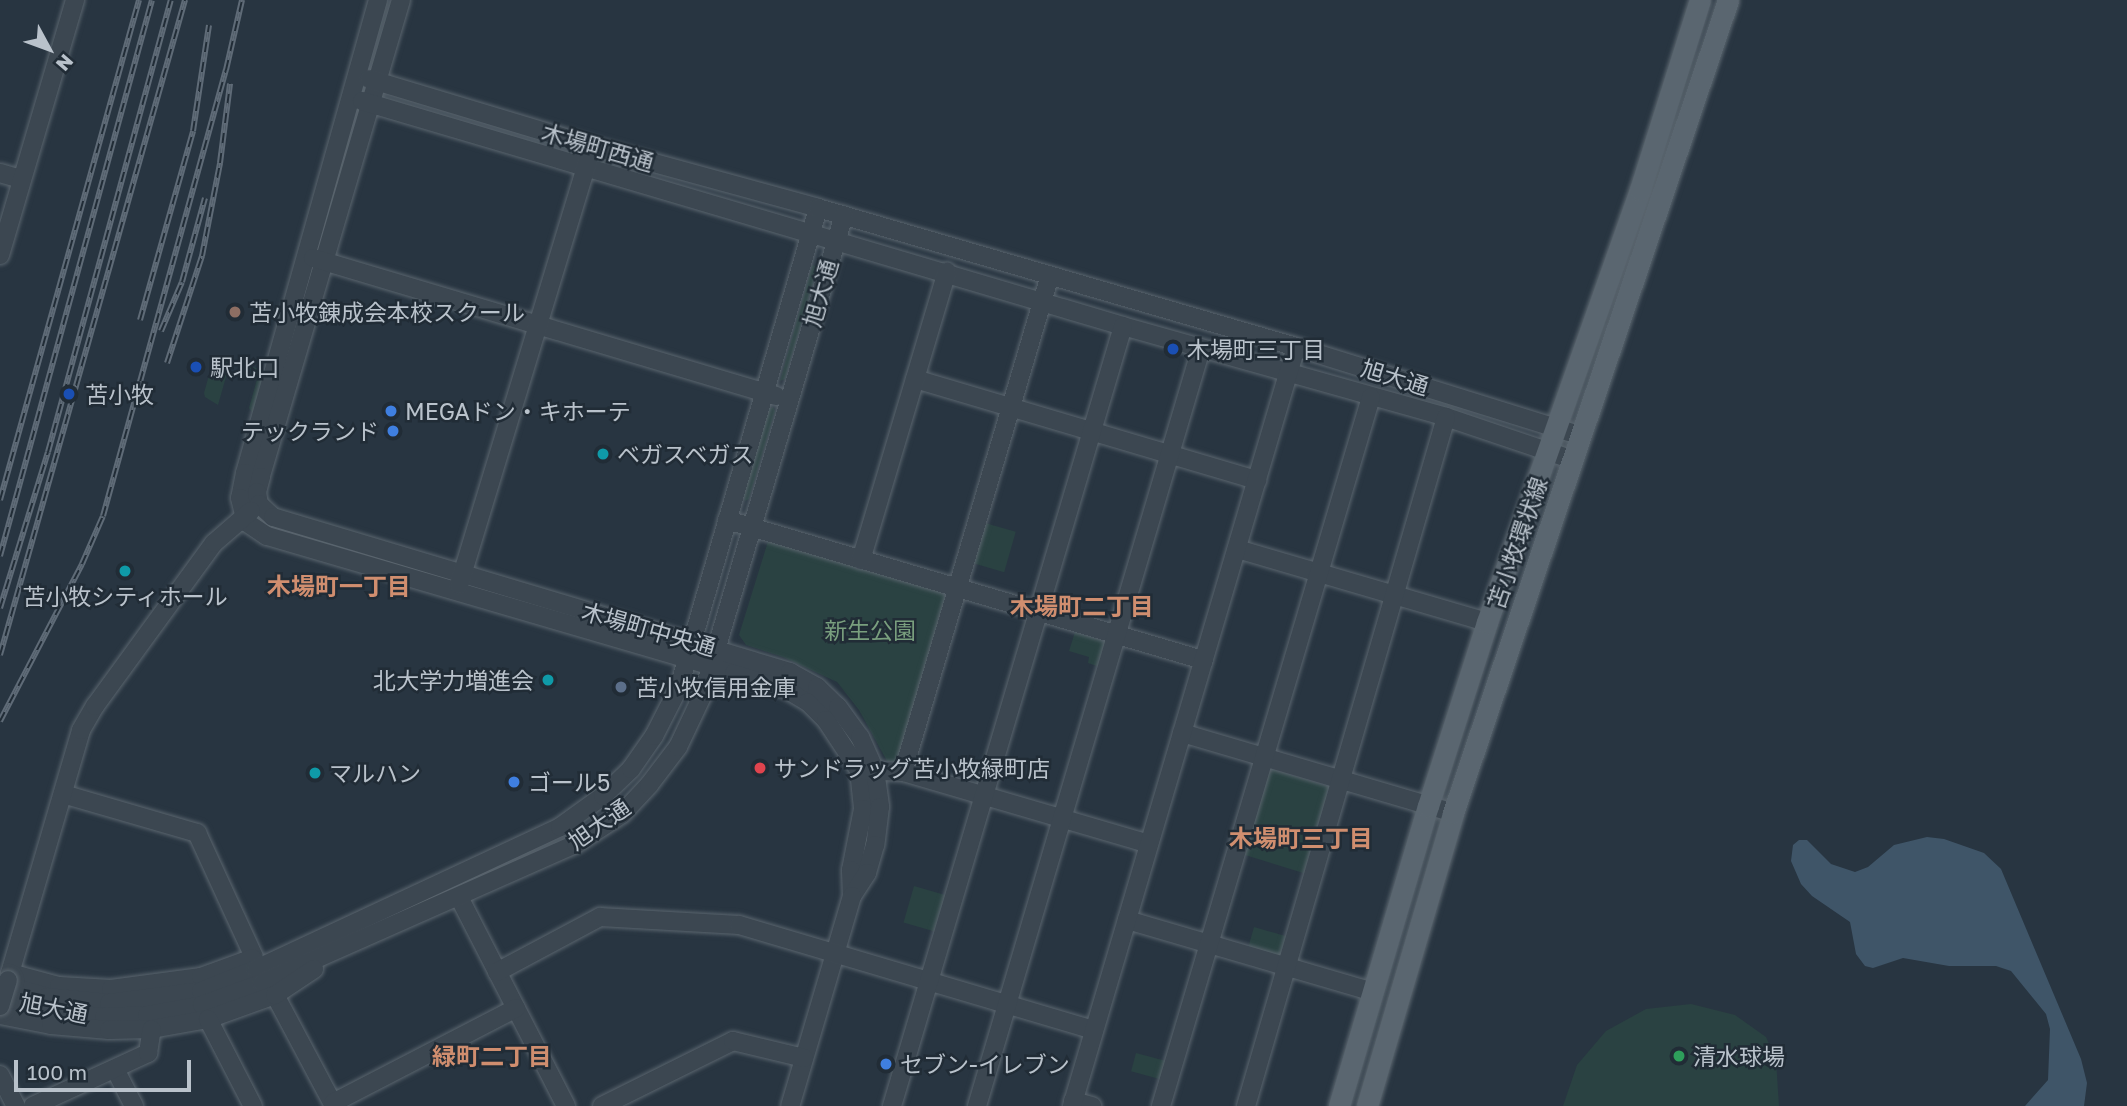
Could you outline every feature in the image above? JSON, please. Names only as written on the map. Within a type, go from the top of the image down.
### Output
[{"type":"main road","name":"苫小牧環状線","points":[[1339,1106],[1428,806],[1487,622],[1558,428],[1640,190],[1700,0]]},
{"type":"main road","name":"苫小牧環状線","points":[[1367,1106],[1453,813],[1728,0]]},
{"type":"street","points":[[0,255],[75,0]]},
{"type":"street","points":[[0,1006],[81,730],[95,706],[214,543],[259,504],[257,492],[315,258],[356,75],[378,0]]},
{"type":"street","points":[[243,517],[240,506],[241,490],[315,258],[372,104],[401,0]]},
{"type":"street","name":"木場町西通","points":[[356,75],[592,146],[818,208]]},
{"type":"street","name":"木場町西通","points":[[352,98],[810,232]]},
{"type":"street","points":[[457,593],[592,146]]},
{"type":"street","points":[[0,173],[21,179]]},
{"type":"street","name":"旭大通","points":[[0,997],[60,1013],[104,1017],[147,1015],[202,1005],[262,983],[328,945],[560,827],[603,796],[631,769],[654,736],[679,687],[818,208],[1296,347],[1582,436]]},
{"type":"street","name":"旭大通","points":[[6,979],[59,998],[109,1003],[201,991],[459,897],[576,844],[622,814],[649,785],[678,747],[704,694],[844,215]]},
{"type":"street","name":"旭大通","points":[[810,232],[1201,349],[1446,417],[1573,460]]},
{"type":"street","points":[[315,258],[789,399]]},
{"type":"street","points":[[862,560],[947,272]]},
{"type":"street","points":[[903,772],[1050,275]]},
{"type":"street","points":[[892,1106],[1123,326]]},
{"type":"street","points":[[1092,1106],[1072,1103],[1296,347]]},
{"type":"street","points":[[977,1106],[1201,349]]},
{"type":"street","points":[[915,379],[1257,480]]},
{"type":"street","points":[[1161,1106],[1371,397]]},
{"type":"street","points":[[1245,1106],[1446,417]]},
{"type":"street","name":"木場町中央通","points":[[259,504],[273,517],[790,672],[817,687],[838,707],[860,737],[867,770],[863,809],[851,870],[852,896],[790,1106]]},
{"type":"street","name":"木場町中央通","points":[[243,517],[251,528],[267,536],[786,690],[808,702],[867,770]]},
{"type":"street","points":[[727,520],[1204,660]]},
{"type":"street","points":[[1237,549],[1487,622]]},
{"type":"street","points":[[1182,733],[1453,813]]},
{"type":"street","points":[[867,770],[903,772],[1149,844]]},
{"type":"street","points":[[63,794],[197,833],[254,957]]},
{"type":"street","points":[[459,897],[566,1106]]},
{"type":"street","points":[[497,972],[600,917],[739,925],[1094,1031]]},
{"type":"street","points":[[1127,920],[1374,992]]},
{"type":"street","points":[[0,1015],[51,1025],[110,1030],[152,1029],[208,1019],[275,995],[311,972],[328,945],[294,941],[201,977],[111,989],[6,979]]},
{"type":"street","points":[[275,995],[334,1104],[516,1008]]},
{"type":"street","points":[[208,1019],[253,1106]]},
{"type":"street","points":[[33,1106],[148,1053],[152,1029]]},
{"type":"street","points":[[602,1106],[733,1041],[804,1058]]},
{"type":"street","points":[[115,1069],[134,1106]]},
{"type":"street","points":[[0,1075],[16,1106]]},
{"type":"green space","points":[[812,265],[818,267],[785,379],[780,381]]},
{"type":"green space","points":[[225,357],[265,371],[254,414],[249,408],[259,372],[230,363],[218,405],[205,397],[211,368]]},
{"type":"green space","points":[[773,407],[775,411],[749,499],[745,501],[743,497],[769,409]]},
{"type":"green space","points":[[985,523],[1016,532],[1004,572],[973,563]]},
{"type":"green space","name":"新生公園","points":[[770,535],[940,586],[947,601],[901,756],[895,762],[887,761],[859,710],[837,682],[783,657],[746,645],[739,635]]},
{"type":"green space","points":[[1075,632],[1107,642],[1100,667],[1088,663],[1089,657],[1069,651]]},
{"type":"green space","points":[[1268,768],[1332,788],[1306,874],[1242,854]]},
{"type":"green space","points":[[914,886],[948,896],[937,932],[904,923]]},
{"type":"green space","points":[[1254,927],[1289,937],[1283,958],[1248,948]]},
{"type":"green space","name":"清水球場","points":[[1691,1004],[1735,1015],[1766,1037],[1776,1060],[1779,1106],[1563,1106],[1577,1065],[1606,1031],[1646,1009]]},
{"type":"green space","points":[[1136,1053],[1169,1062],[1164,1080],[1131,1071]]},
{"type":"water","points":[[1927,837],[1944,839],[1984,853],[2001,869],[2081,1059],[2087,1083],[2084,1106],[2025,1106],[2048,1080],[2050,1029],[2046,1014],[2011,971],[1996,966],[1949,966],[1903,958],[1873,968],[1865,966],[1856,954],[1850,922],[1812,896],[1801,884],[1791,861],[1793,845],[1799,840],[1807,840],[1831,864],[1855,872],[1868,867],[1894,845]]},
{"type":"railway","points":[[0,500],[139,0]]},
{"type":"railway","points":[[0,556],[152,0]]},
{"type":"railway","points":[[0,608],[48,452],[171,0]]},
{"type":"railway","points":[[0,655],[185,0]]},
{"type":"railway","points":[[0,721],[82,564],[103,516],[226,70],[242,0]]},
{"type":"railway","points":[[140,320],[193,131],[209,25]]},
{"type":"railway","points":[[167,363],[202,256],[220,163],[230,84]]},
{"type":"railway","points":[[161,331],[182,282],[205,198]]},
{"type":"place","name":"苫小牧錬成会本校スクール","points":[[235,312]]},
{"type":"place","name":"木場町三丁目","points":[[1173,349]]},
{"type":"place","name":"駅北口","points":[[196,367]]},
{"type":"place","name":"苫小牧","points":[[69,394]]},
{"type":"place","name":"MEGAドン・キホーテ","points":[[391,411]]},
{"type":"place","name":"テックランド","points":[[393,431]]},
{"type":"place","name":"ベガスベガス","points":[[603,454]]},
{"type":"place","name":"苫小牧シティホール","points":[[125,571]]},
{"type":"place","name":"北大学力増進会","points":[[548,680]]},
{"type":"place","name":"苫小牧信用金庫","points":[[621,687]]},
{"type":"place","name":"サンドラッグ苫小牧緑町店","points":[[760,768]]},
{"type":"place","name":"マルハン","points":[[315,773]]},
{"type":"place","name":"ゴール5","points":[[514,782]]},
{"type":"place","name":"清水球場","points":[[1679,1056]]},
{"type":"place","name":"セブン-イレブン","points":[[886,1064]]},
{"type":"district","name":"木場町一丁目","points":[[339,586]]},
{"type":"district","name":"木場町二丁目","points":[[1082,606]]},
{"type":"district","name":"木場町三丁目","points":[[1301,838]]},
{"type":"district","name":"緑町二丁目","points":[[492,1056]]}]
